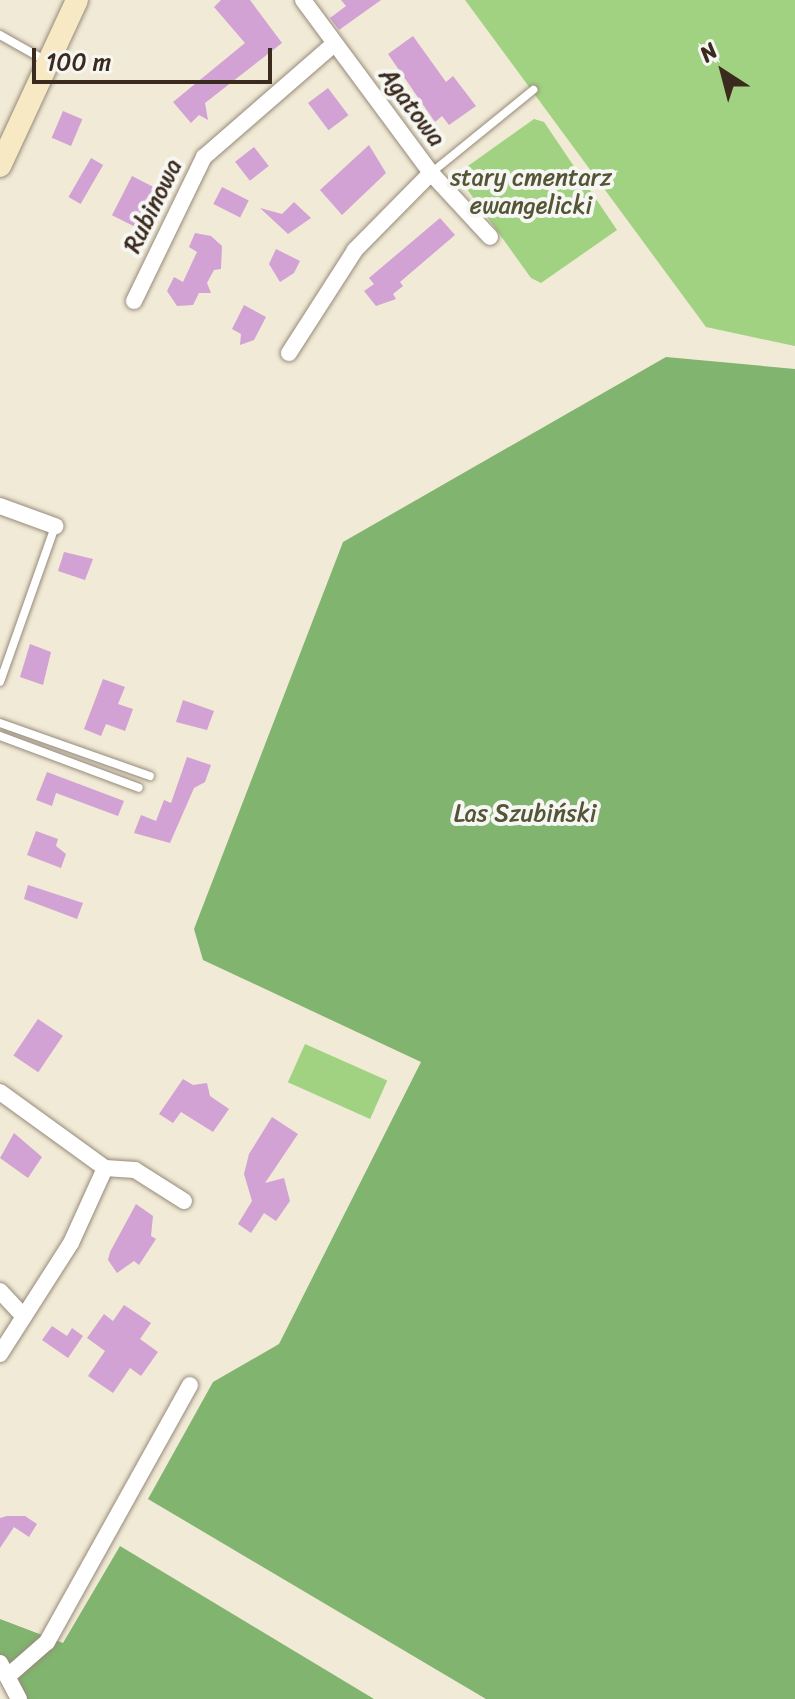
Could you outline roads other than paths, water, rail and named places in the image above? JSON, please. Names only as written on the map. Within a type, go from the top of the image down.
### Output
[{"type":"main road","points":[[0,166],[77,0]]},
{"type":"street","name":"Agatowa","points":[[303,0],[431,173],[490,237]]},
{"type":"street","name":"Rubinowa","points":[[134,301],[204,157],[334,44]]},
{"type":"street","points":[[289,353],[355,250],[431,173]]},
{"type":"street","points":[[0,506],[55,526]]},
{"type":"street","points":[[0,1092],[105,1168],[135,1170],[184,1201]]},
{"type":"street","points":[[0,1354],[71,1243],[105,1168]]},
{"type":"street","points":[[0,1291],[24,1317]]},
{"type":"street","points":[[19,1699],[4,1670],[47,1642],[190,1385]]},
{"type":"lane","points":[[0,35],[48,62]]},
{"type":"lane","points":[[431,173],[533,90]]},
{"type":"lane","points":[[0,682],[55,526]]},
{"type":"lane","points":[[0,723],[150,776]]},
{"type":"lane","points":[[0,736],[139,788]]},
{"type":"park label","name":"stary cmentarz ewangelicki","points":[[531,192]]},
{"type":"park label","name":"Las Szubiński","points":[[525,814]]}]
